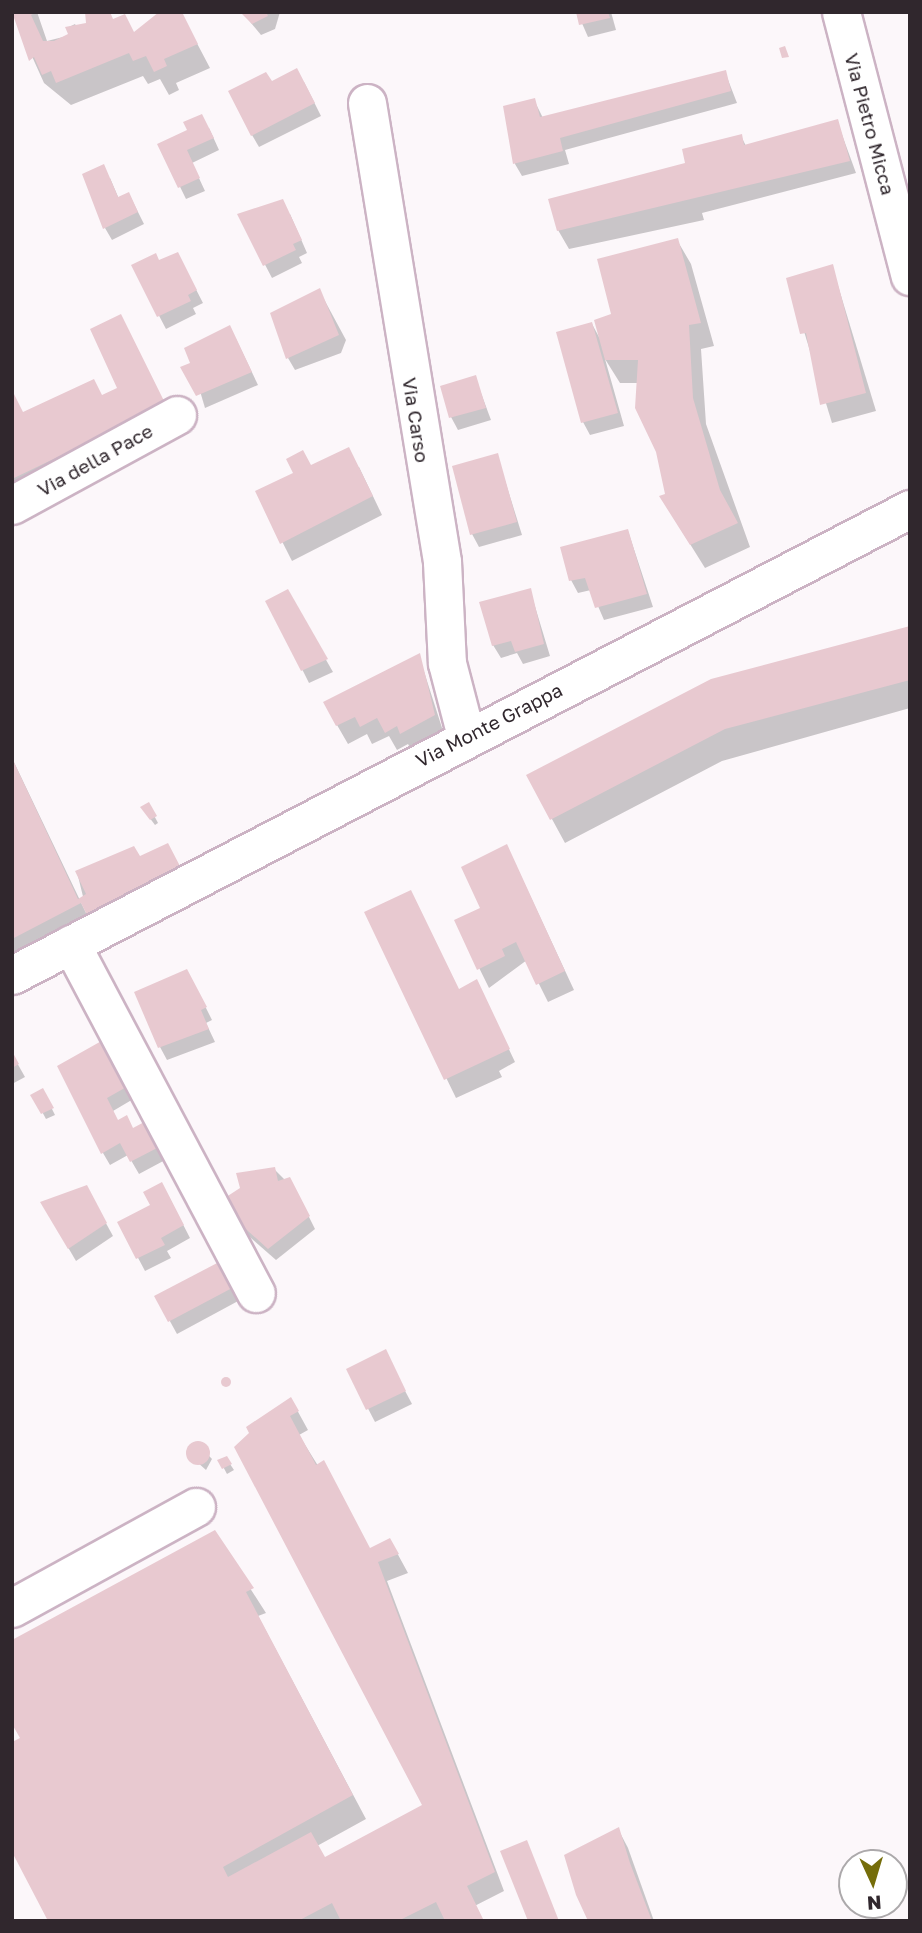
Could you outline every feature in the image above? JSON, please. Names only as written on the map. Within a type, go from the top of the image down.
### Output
[{"type":"street","name":"Via Pietro Micca","points":[[841,12],[910,276]]},
{"type":"street","name":"Via Carso","points":[[367,103],[442,562],[447,663],[466,736]]},
{"type":"street","name":"Via della Pace","points":[[12,505],[177,415]]},
{"type":"street","name":"Via Monte Grappa","points":[[12,975],[466,736],[910,509]]},
{"type":"street","points":[[71,944],[256,1293]]},
{"type":"street","points":[[12,1608],[196,1507]]},
{"type":"building","points":[[12,12],[37,12],[31,15],[43,41],[54,41],[68,34],[65,27],[86,23],[85,12],[110,12],[113,19],[125,14],[134,32],[159,12],[182,12],[198,44],[164,59],[167,66],[154,72],[146,56],[133,61],[129,53],[56,83],[51,71],[42,75],[34,57],[29,61]]},
{"type":"building","points":[[240,12],[266,12],[268,16],[252,24]]},
{"type":"building","points":[[576,12],[608,12],[610,18],[579,25]]},
{"type":"building","points":[[785,46],[789,57],[782,58],[779,48]]},
{"type":"building","points":[[297,68],[315,103],[251,136],[228,91],[266,72],[272,81]]},
{"type":"building","points":[[726,70],[731,91],[560,138],[563,151],[513,164],[503,106],[535,98],[540,117]]},
{"type":"building","points":[[202,114],[214,138],[187,150],[200,178],[178,188],[157,144],[187,130],[183,122]]},
{"type":"building","points":[[838,119],[850,161],[557,231],[548,199],[685,163],[682,149],[742,134],[744,145]]},
{"type":"building","points":[[104,164],[118,197],[129,192],[138,212],[103,229],[82,174]]},
{"type":"building","points":[[283,199],[302,240],[293,244],[296,250],[263,266],[237,214]]},
{"type":"building","points":[[678,238],[701,323],[689,325],[693,398],[720,490],[738,523],[690,545],[659,496],[665,494],[656,452],[635,408],[638,360],[605,360],[594,320],[611,314],[597,259]]},
{"type":"building","points":[[178,252],[197,290],[188,295],[191,301],[157,317],[131,265],[156,253],[159,260]]},
{"type":"building","points":[[833,264],[866,393],[820,405],[806,333],[800,334],[786,278]]},
{"type":"building","points":[[320,288],[339,335],[286,359],[270,313]]},
{"type":"building","points":[[121,314],[166,405],[12,479],[12,390],[23,412],[94,379],[102,395],[117,388],[90,329]]},
{"type":"building","points":[[592,322],[618,413],[581,423],[556,332]]},
{"type":"building","points":[[230,325],[252,372],[196,396],[180,367],[190,363],[184,348]]},
{"type":"building","points":[[476,375],[486,408],[449,418],[440,386]]},
{"type":"building","points":[[349,447],[373,496],[280,544],[255,491],[293,473],[286,459],[303,450],[311,465]]},
{"type":"building","points":[[498,453],[517,522],[470,535],[452,466]]},
{"type":"building","points":[[628,529],[647,594],[595,608],[585,578],[569,581],[560,547]]},
{"type":"building","points":[[531,588],[544,644],[515,652],[511,641],[492,646],[479,602]]},
{"type":"building","points":[[288,589],[328,659],[301,671],[265,601]]},
{"type":"building","points":[[910,626],[910,680],[725,729],[550,820],[526,775],[711,679]]},
{"type":"building","points":[[420,653],[435,715],[400,734],[397,726],[385,733],[377,718],[360,727],[355,717],[336,726],[323,702]]},
{"type":"building","points":[[12,758],[78,899],[86,894],[75,871],[134,846],[140,856],[168,843],[182,870],[90,921],[81,903],[12,939]]},
{"type":"building","points":[[149,802],[157,816],[150,820],[140,807]]},
{"type":"building","points":[[507,844],[565,971],[536,985],[516,942],[502,949],[505,956],[477,970],[454,920],[480,908],[461,867]]},
{"type":"building","points":[[411,890],[459,989],[477,979],[510,1049],[444,1080],[364,912]]},
{"type":"building","points":[[187,969],[207,1007],[201,1010],[209,1029],[158,1048],[134,992]]},
{"type":"building","points":[[105,1039],[130,1085],[107,1098],[118,1120],[127,1115],[133,1128],[148,1120],[161,1146],[130,1162],[120,1143],[101,1154],[57,1066]]},
{"type":"building","points":[[12,1051],[19,1064],[12,1068]]},
{"type":"building","points":[[43,1088],[54,1108],[41,1114],[30,1095]]},
{"type":"building","points":[[275,1167],[278,1181],[290,1177],[310,1216],[268,1249],[217,1203],[240,1188],[236,1173]]},
{"type":"building","points":[[162,1182],[184,1225],[161,1238],[165,1245],[136,1259],[117,1222],[150,1205],[143,1192]]},
{"type":"building","points":[[87,1185],[107,1223],[68,1249],[40,1202]]},
{"type":"building","points":[[221,1261],[234,1287],[168,1322],[154,1296]]},
{"type":"building","points":[[386,1349],[406,1391],[366,1410],[346,1369]]},
{"type":"building","points":[[226,1377],[231,1382],[226,1387],[221,1382]]},
{"type":"building","points":[[291,1397],[299,1411],[290,1416],[316,1465],[324,1460],[370,1548],[390,1538],[399,1554],[378,1562],[495,1872],[467,1886],[484,1921],[445,1921],[436,1902],[398,1921],[341,1921],[332,1903],[298,1921],[48,1921],[12,1852],[12,1742],[20,1738],[12,1724],[12,1640],[215,1530],[254,1588],[246,1592],[353,1795],[223,1867],[228,1877],[311,1832],[325,1857],[422,1805],[234,1447],[249,1433],[246,1427]]},
{"type":"building","points":[[198,1441],[207,1444],[210,1453],[207,1462],[198,1465],[189,1462],[186,1453],[189,1444]]},
{"type":"building","points":[[227,1456],[232,1464],[222,1469],[217,1460]]},
{"type":"building","points":[[619,1827],[652,1921],[588,1921],[576,1895],[564,1855]]},
{"type":"building","points":[[527,1840],[559,1921],[528,1921],[500,1851]]}]
